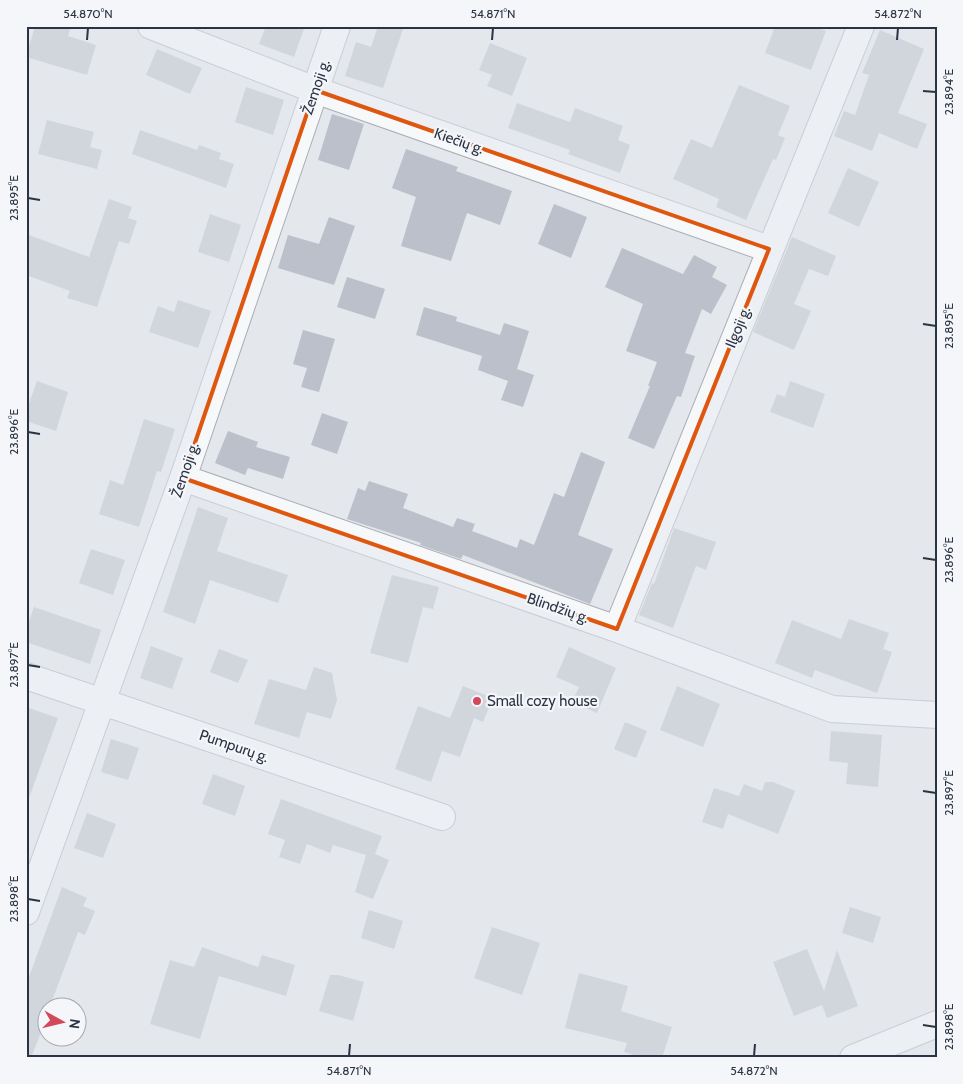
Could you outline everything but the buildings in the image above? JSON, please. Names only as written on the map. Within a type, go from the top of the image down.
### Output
[{"type":"street","name":"Kiečių g.","points":[[151,26],[315,90],[769,249]]},
{"type":"street","name":"Žemoji g.","points":[[26,912],[182,478],[337,26]]},
{"type":"street","name":"Ilgoji g.","points":[[617,629],[769,249],[861,26]]},
{"type":"street","name":"Blindžių g.","points":[[182,478],[617,629],[832,709],[937,715]]},
{"type":"street","name":"Pumpurų g.","points":[[26,676],[442,817]]},
{"type":"street","points":[[853,1058],[937,1024]]},
{"type":"highlighted area","points":[[315,90],[769,249],[617,629],[183,478]]},
{"type":"place","name":"Small cozy house","points":[[477,701]]}]
